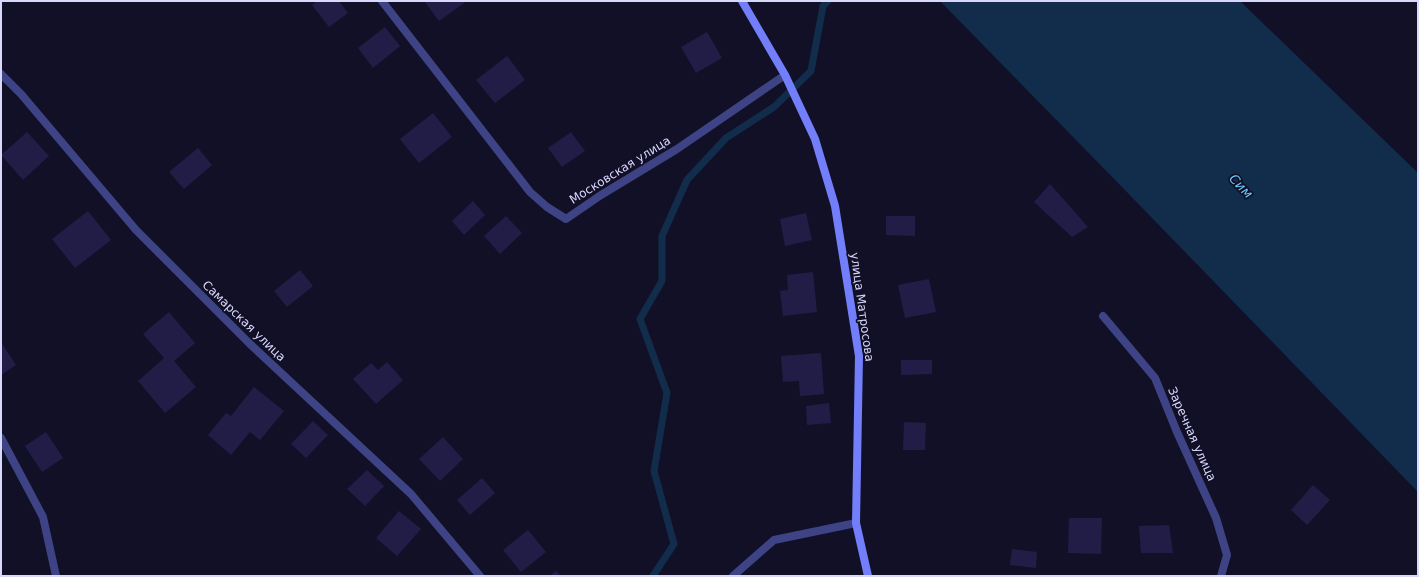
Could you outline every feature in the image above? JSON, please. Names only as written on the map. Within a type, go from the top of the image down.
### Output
[{"type":"main road","name":"улица Матросова","points":[[742,1],[785,75],[815,139],[835,206],[859,356],[856,523],[868,576]]},
{"type":"street","name":"Московская улица","points":[[382,1],[530,192],[547,207],[566,219],[601,195],[677,149],[785,75]]},
{"type":"street","name":"Самарская улица","points":[[1,74],[21,94],[136,230],[249,343],[411,494],[480,576]]},
{"type":"street","name":"Заречная улица","points":[[1103,316],[1155,378],[1177,432],[1216,518],[1227,555],[1221,576]]},
{"type":"street","points":[[1,438],[44,516],[56,576]]},
{"type":"street","points":[[733,576],[774,540],[856,523]]},
{"type":"water","name":"Сим","points":[[940,1],[1240,1],[1418,173],[1418,492],[1122,187]]},
{"type":"building","points":[[317,1],[339,1],[348,13],[329,27],[312,5]]},
{"type":"building","points":[[424,1],[467,1],[439,21]]},
{"type":"building","points":[[385,27],[400,46],[373,68],[358,48]]},
{"type":"building","points":[[707,32],[722,58],[696,73],[681,47]]},
{"type":"building","points":[[507,56],[525,80],[495,103],[476,80]]},
{"type":"building","points":[[433,113],[452,137],[419,163],[400,139]]},
{"type":"building","points":[[27,132],[49,156],[23,180],[1,155]]},
{"type":"building","points":[[571,132],[585,151],[562,167],[548,148]]},
{"type":"building","points":[[198,148],[212,165],[184,189],[169,172]]},
{"type":"building","points":[[1050,184],[1088,227],[1072,237],[1034,202]]},
{"type":"building","points":[[473,201],[485,215],[464,235],[452,221]]},
{"type":"building","points":[[88,211],[111,240],[75,268],[52,239]]},
{"type":"building","points":[[806,213],[812,240],[785,246],[780,219]]},
{"type":"building","points":[[506,216],[522,233],[500,254],[484,236]]},
{"type":"building","points":[[886,216],[915,216],[915,236],[886,235]]},
{"type":"building","points":[[300,270],[313,286],[287,307],[274,291]]},
{"type":"building","points":[[813,272],[817,312],[783,316],[780,291],[788,290],[787,275]]},
{"type":"building","points":[[929,279],[936,312],[905,318],[898,285]]},
{"type":"building","points":[[169,312],[195,343],[174,361],[196,387],[165,413],[138,381],[164,358],[143,334]]},
{"type":"building","points":[[1,342],[16,365],[1,375]]},
{"type":"building","points":[[821,353],[824,394],[800,396],[799,381],[783,382],[781,356]]},
{"type":"building","points":[[901,360],[932,360],[932,374],[901,375]]},
{"type":"building","points":[[387,362],[403,380],[376,404],[353,379],[371,363],[378,370]]},
{"type":"building","points":[[254,387],[284,411],[260,440],[250,432],[231,455],[208,435],[226,413],[231,416]]},
{"type":"building","points":[[829,403],[831,423],[807,425],[806,406]]},
{"type":"building","points":[[313,421],[328,435],[306,458],[291,444]]},
{"type":"building","points":[[904,422],[926,423],[925,450],[903,450]]},
{"type":"building","points":[[46,432],[63,458],[42,472],[25,446]]},
{"type":"building","points":[[443,437],[463,459],[440,481],[419,459]]},
{"type":"building","points":[[367,470],[384,486],[365,506],[347,489]]},
{"type":"building","points":[[482,478],[495,493],[470,515],[457,500]]},
{"type":"building","points":[[1313,485],[1330,500],[1307,525],[1291,510]]},
{"type":"building","points":[[399,511],[421,529],[397,556],[376,538]]},
{"type":"building","points":[[1069,518],[1102,518],[1101,554],[1068,553]]},
{"type":"building","points":[[1169,525],[1173,553],[1141,553],[1139,526]]},
{"type":"building","points":[[528,530],[546,552],[521,572],[503,550]]},
{"type":"building","points":[[1012,549],[1037,552],[1036,568],[1010,565]]},
{"type":"building","points":[[556,571],[561,576],[550,576]]},
{"type":"waterway","points":[[653,576],[674,544],[654,471],[667,393],[640,319],[662,281],[662,236],[687,180],[726,138],[774,107],[811,71],[823,6],[828,1]]}]
